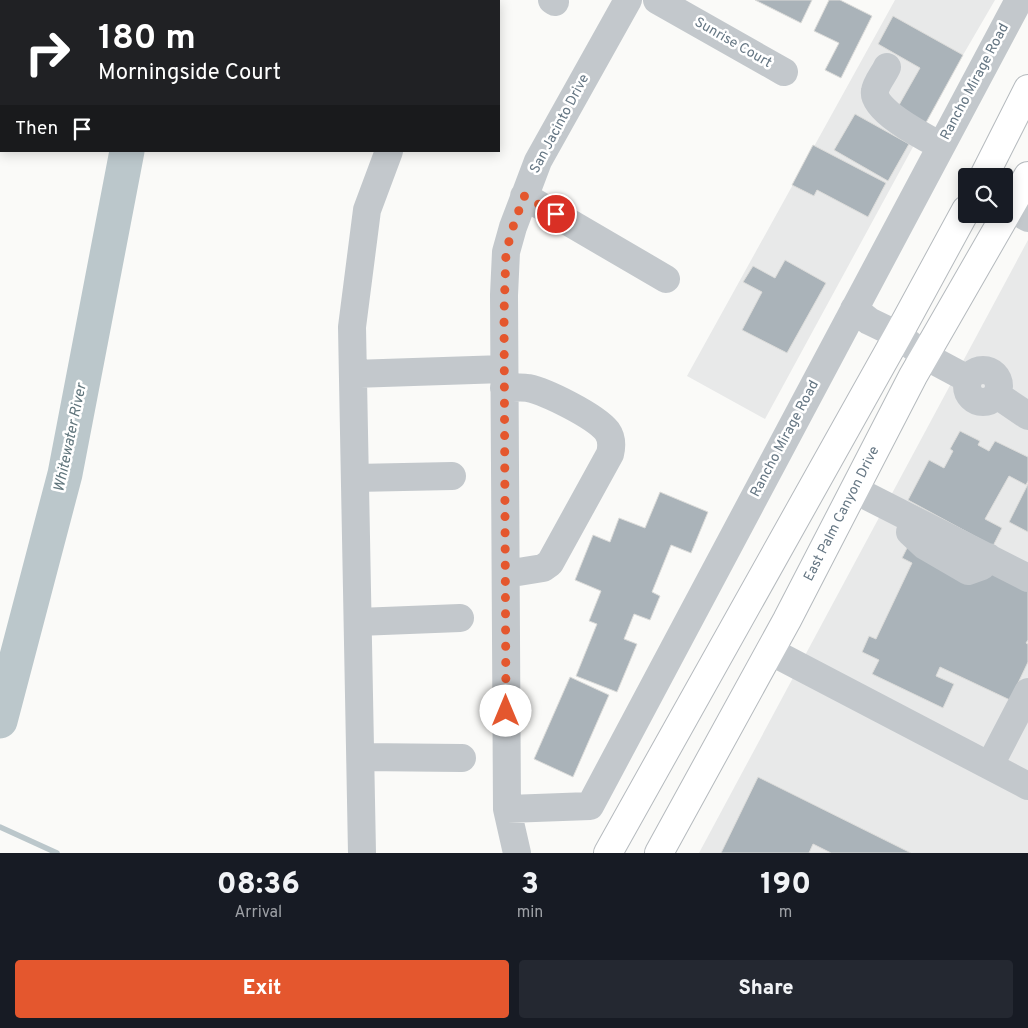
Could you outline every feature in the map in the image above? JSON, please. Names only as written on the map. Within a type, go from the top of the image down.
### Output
[{"type":"main road","points":[[988,168],[1028,89]]},
{"type":"main road","name":"East Palm Canyon Drive","points":[[659,853],[770,651],[855,490],[912,376],[1019,213],[1028,176]]},
{"type":"main road","points":[[608,853],[959,223]]},
{"type":"street","name":"San Jacinto Drive","points":[[516,853],[507,809],[504,379],[506,252],[513,227],[538,161],[628,0]]},
{"type":"street","name":"Sunrise Court","points":[[657,0],[784,72]]},
{"type":"street","name":"Rancho Mirage Road","points":[[507,809],[590,806],[1018,0]]},
{"type":"street","points":[[887,67],[874,92],[876,101],[883,110],[941,146]]},
{"type":"street","points":[[362,853],[352,327],[367,210],[389,152]]},
{"type":"street","points":[[524,196],[666,279]]},
{"type":"street","points":[[854,310],[868,321],[898,335],[925,356],[968,379],[980,370],[990,371],[998,378],[1000,384],[997,395],[1028,416]]},
{"type":"street","points":[[353,374],[504,379],[544,393],[594,419],[608,432],[612,444],[610,454],[550,563],[543,568],[506,574]]},
{"type":"street","points":[[355,478],[452,476]]},
{"type":"street","points":[[855,490],[1028,578]]},
{"type":"street","points":[[358,622],[460,618]]},
{"type":"street","points":[[770,651],[1028,786]]},
{"type":"street","points":[[990,765],[1028,692]]},
{"type":"street","points":[[360,757],[462,758]]},
{"type":"shaded area","points":[[895,0],[995,0],[963,55],[765,419],[687,376]]},
{"type":"shaded area","points":[[1028,240],[1028,853],[699,853]]},
{"type":"building","points":[[755,0],[812,0],[801,23]]},
{"type":"building","points":[[829,0],[840,0],[872,16],[841,78],[825,70],[839,43],[814,31]]},
{"type":"building","points":[[893,16],[963,55],[923,128],[895,112],[920,68],[878,44]]},
{"type":"building","points":[[855,114],[909,144],[888,181],[834,150]]},
{"type":"building","points":[[813,145],[886,183],[868,217],[817,190],[814,196],[792,185]]},
{"type":"building","points":[[785,260],[826,283],[787,353],[742,330],[762,292],[743,282],[753,266],[775,278]]},
{"type":"building","points":[[960,431],[980,441],[978,445],[989,451],[995,441],[1028,457],[1028,481],[1026,485],[1009,476],[985,519],[1002,528],[993,546],[908,500],[929,460],[944,468],[953,451],[950,449]]},
{"type":"building","points":[[1028,484],[1028,532],[1009,522]]},
{"type":"building","points":[[660,492],[708,512],[691,553],[671,545],[652,592],[660,596],[650,620],[634,614],[624,639],[637,644],[617,692],[576,676],[597,624],[589,621],[601,591],[575,580],[593,535],[610,542],[619,518],[645,528]]},
{"type":"building","points":[[907,548],[941,548],[1028,589],[1028,640],[1026,643],[1028,644],[1028,662],[1010,700],[940,667],[936,676],[954,684],[943,708],[872,674],[879,660],[862,652],[869,636],[876,639],[912,563],[902,558]]},
{"type":"building","points":[[570,677],[609,695],[573,777],[534,759]]},
{"type":"building","points":[[758,777],[911,853],[831,853],[813,844],[809,853],[721,853]]},
{"type":"waterway","name":"Whitewater River","points":[[0,721],[65,474],[127,152]]},
{"type":"waterway","points":[[0,827],[57,853]]},
{"type":"route","points":[[506,711],[504,314],[506,252],[524,196],[556,214]]}]
